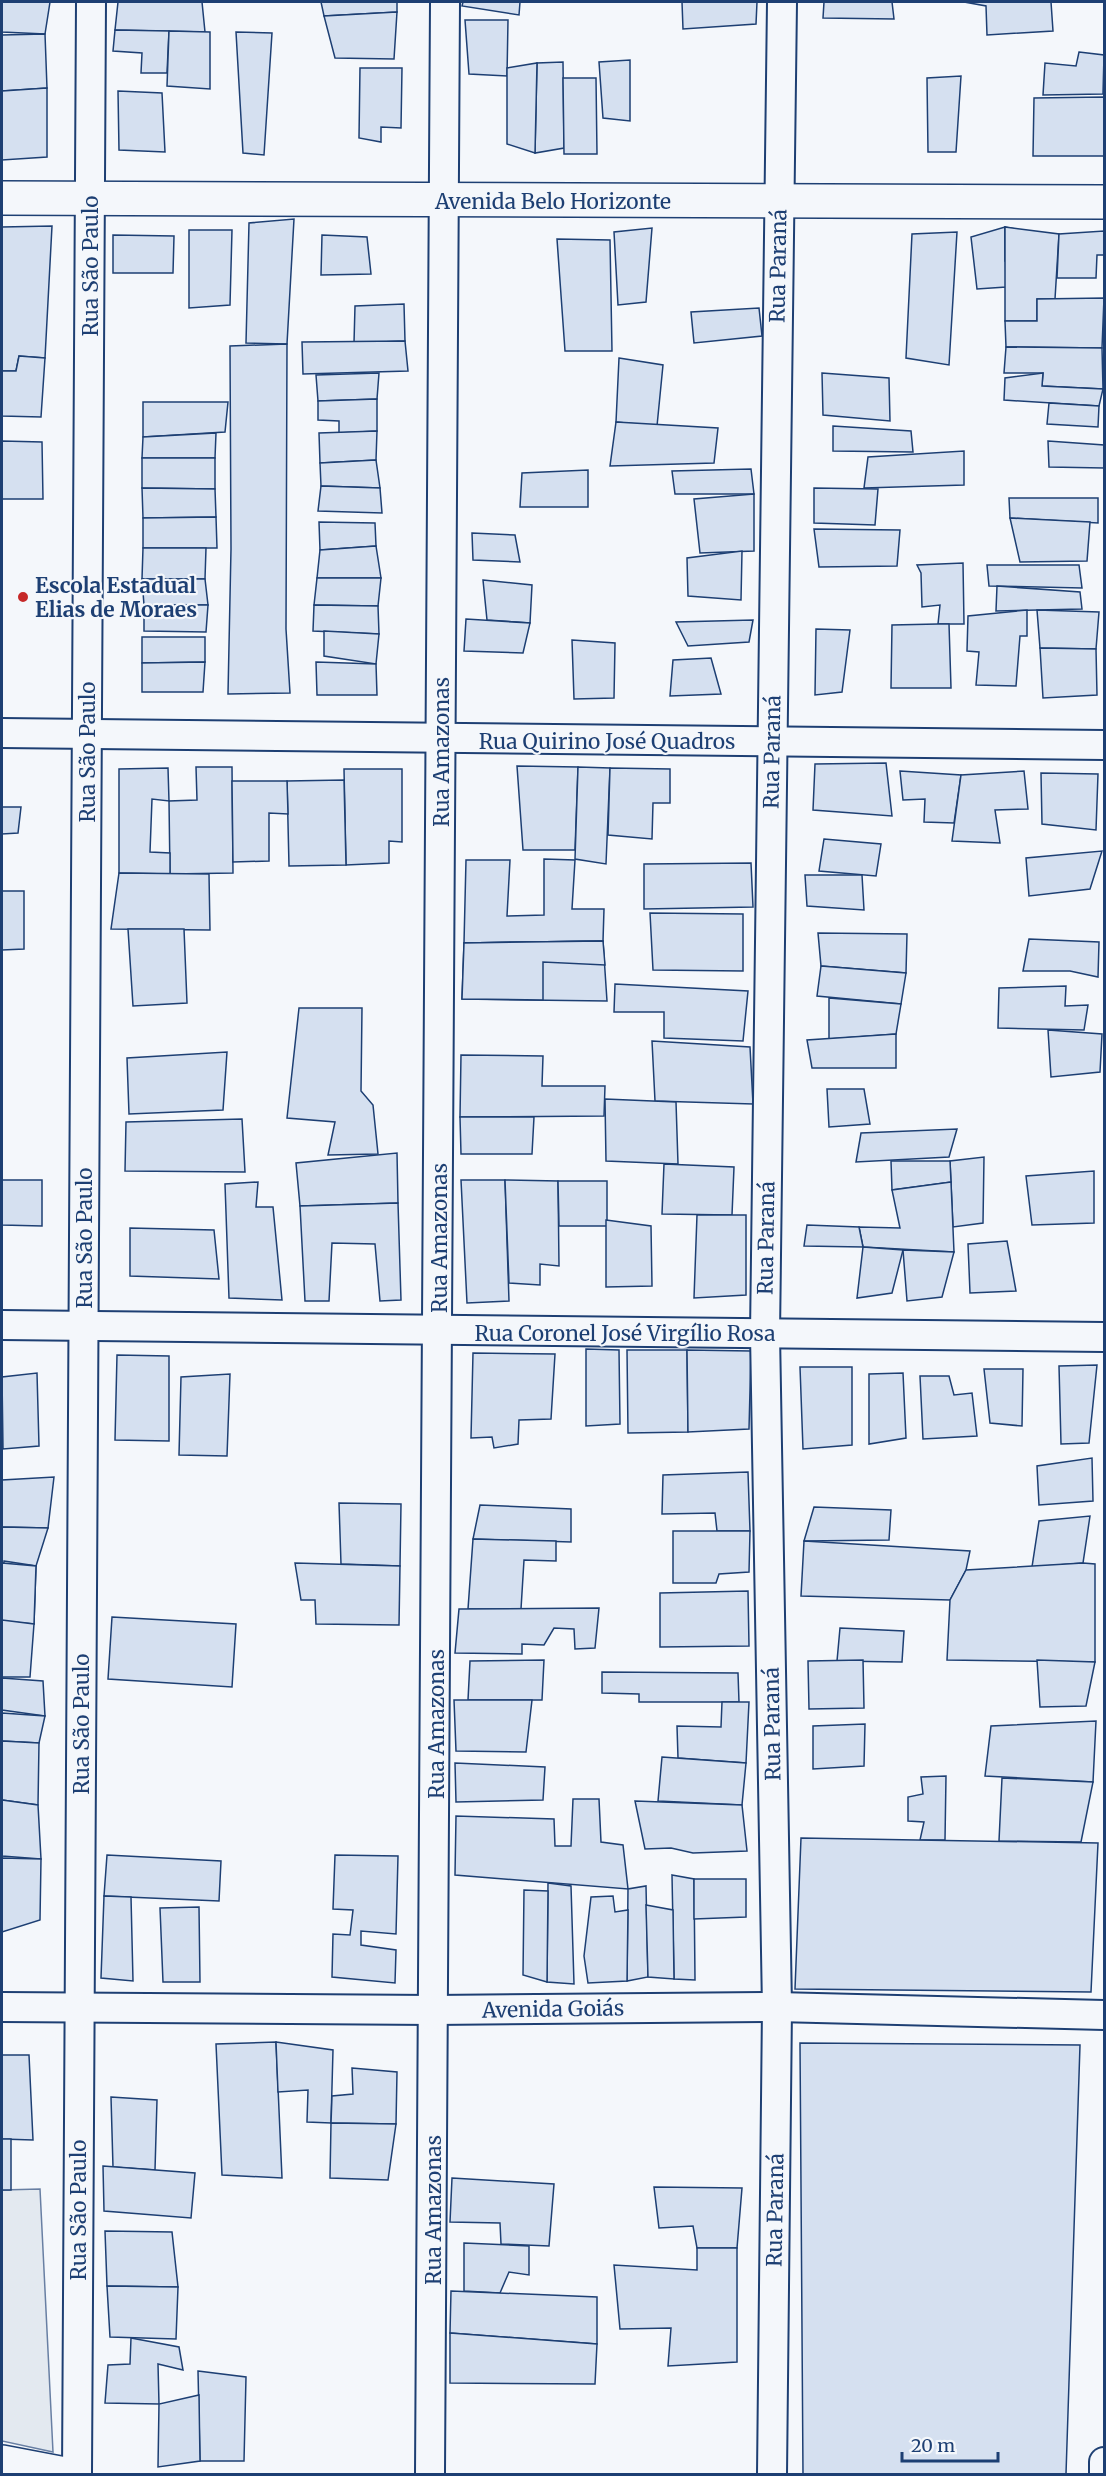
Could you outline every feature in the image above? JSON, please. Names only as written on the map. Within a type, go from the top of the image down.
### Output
[{"type":"street","name":"Rua São Paulo","points":[[77,2475],[91,2]]},
{"type":"street","name":"Rua Amazonas","points":[[430,2475],[445,2]]},
{"type":"street","name":"Rua Paraná","points":[[772,2475],[777,2007],[765,1334],[782,2]]},
{"type":"street","name":"Avenida Belo Horizonte","points":[[2,198],[1104,202]]},
{"type":"street","name":"Rua Quirino José Quadros","points":[[2,734],[1104,745]]},
{"type":"street","name":"Rua Coronel José Virgílio Rosa","points":[[2,1325],[1104,1337]]},
{"type":"street","name":"Avenida Goiás","points":[[2,2007],[434,2010],[777,2007],[1104,2015]]},
{"type":"street","points":[[2,2462],[65,2475]]},
{"type":"street","points":[[1104,2462],[1104,2475]]},
{"type":"shaded area","points":[[40,2189],[53,2452],[2,2441],[2,2190]]},
{"type":"building","points":[[2,2],[50,2],[45,34],[2,32]]},
{"type":"building","points":[[118,2],[202,2],[205,32],[115,30]]},
{"type":"building","points":[[321,2],[397,2],[397,12],[324,16]]},
{"type":"building","points":[[463,2],[520,2],[519,15],[462,6]]},
{"type":"building","points":[[682,2],[757,2],[756,24],[683,29]]},
{"type":"building","points":[[824,2],[892,2],[894,19],[823,18]]},
{"type":"building","points":[[964,2],[1051,2],[1053,31],[987,35],[986,6]]},
{"type":"building","points":[[397,12],[394,59],[335,58],[324,16]]},
{"type":"building","points":[[465,20],[508,20],[507,76],[469,74]]},
{"type":"building","points":[[115,30],[169,31],[167,73],[141,73],[142,53],[113,51]]},
{"type":"building","points":[[169,31],[210,32],[210,89],[167,86]]},
{"type":"building","points":[[236,32],[272,33],[264,155],[243,153]]},
{"type":"building","points":[[45,34],[47,88],[2,91],[2,35]]},
{"type":"building","points":[[1079,52],[1104,55],[1103,94],[1043,95],[1045,63],[1076,66]]},
{"type":"building","points":[[630,60],[630,121],[603,118],[599,62]]},
{"type":"building","points":[[563,62],[564,148],[535,153],[537,63]]},
{"type":"building","points":[[537,63],[535,153],[507,144],[507,68]]},
{"type":"building","points":[[360,68],[402,68],[401,128],[381,127],[381,142],[359,138]]},
{"type":"building","points":[[961,76],[956,152],[928,152],[927,78]]},
{"type":"building","points":[[563,78],[596,78],[597,154],[564,154]]},
{"type":"building","points":[[47,88],[47,157],[2,160],[2,91]]},
{"type":"building","points":[[118,91],[162,93],[165,152],[119,150]]},
{"type":"building","points":[[1104,97],[1104,156],[1033,156],[1034,98]]},
{"type":"building","points":[[294,219],[287,344],[246,343],[249,223]]},
{"type":"building","points":[[52,226],[45,358],[19,356],[16,371],[2,371],[2,227]]},
{"type":"building","points":[[1005,227],[1006,287],[977,289],[971,237]]},
{"type":"building","points":[[1005,227],[1055,237],[1053,278],[1028,278],[1025,289],[1010,289],[1012,261],[1005,261]]},
{"type":"building","points":[[1005,227],[1059,234],[1055,299],[1037,299],[1037,321],[1005,321]]},
{"type":"building","points":[[652,228],[646,302],[618,305],[614,232]]},
{"type":"building","points":[[189,230],[232,230],[230,305],[189,308]]},
{"type":"building","points":[[1104,231],[1104,255],[1097,255],[1096,278],[1057,278],[1059,234]]},
{"type":"building","points":[[957,232],[949,365],[906,358],[912,234]]},
{"type":"building","points":[[113,235],[174,236],[173,273],[113,273]]},
{"type":"building","points":[[322,235],[367,237],[371,274],[321,275]]},
{"type":"building","points":[[557,239],[610,240],[612,351],[565,351]]},
{"type":"building","points":[[1104,298],[1102,348],[1006,347],[1005,321],[1037,321],[1037,299]]},
{"type":"building","points":[[404,304],[405,341],[354,343],[355,306]]},
{"type":"building","points":[[759,308],[762,336],[694,343],[691,312]]},
{"type":"building","points":[[405,341],[408,371],[303,374],[302,342]]},
{"type":"building","points":[[287,344],[286,629],[290,693],[228,694],[231,549],[230,346]]},
{"type":"building","points":[[1006,347],[1102,348],[1103,389],[1042,386],[1043,373],[1004,373]]},
{"type":"building","points":[[19,356],[45,358],[41,417],[2,416],[2,371],[16,371]]},
{"type":"building","points":[[619,358],[663,365],[657,426],[616,422]]},
{"type":"building","points":[[379,373],[377,399],[318,401],[316,375]]},
{"type":"building","points":[[822,373],[889,378],[890,421],[823,415]]},
{"type":"building","points":[[1043,373],[1042,386],[1103,389],[1099,406],[1004,400],[1005,378]]},
{"type":"building","points":[[377,399],[377,431],[339,433],[339,421],[318,420],[318,401]]},
{"type":"building","points":[[143,402],[228,402],[225,432],[143,437]]},
{"type":"building","points":[[1049,403],[1099,406],[1098,427],[1047,424]]},
{"type":"building","points":[[616,422],[718,428],[714,463],[610,466]]},
{"type":"building","points":[[833,426],[911,431],[913,452],[833,451]]},
{"type":"building","points":[[377,431],[376,460],[320,463],[319,433]]},
{"type":"building","points":[[216,433],[215,458],[142,458],[143,437]]},
{"type":"building","points":[[2,441],[42,442],[43,499],[2,499]]},
{"type":"building","points":[[1048,441],[1104,445],[1104,468],[1049,467]]},
{"type":"building","points":[[964,451],[964,485],[864,488],[868,457]]},
{"type":"building","points":[[142,458],[215,458],[215,489],[142,488]]},
{"type":"building","points":[[376,460],[380,488],[321,486],[320,463]]},
{"type":"building","points":[[751,469],[754,494],[675,494],[672,471]]},
{"type":"building","points":[[588,470],[588,507],[520,507],[522,473]]},
{"type":"building","points":[[321,486],[380,488],[382,513],[318,511]]},
{"type":"building","points":[[142,488],[215,489],[216,517],[143,518]]},
{"type":"building","points":[[814,488],[878,489],[875,525],[814,523]]},
{"type":"building","points":[[754,494],[754,551],[700,553],[694,499]]},
{"type":"building","points":[[1009,498],[1098,498],[1098,523],[1010,518]]},
{"type":"building","points":[[216,517],[217,548],[143,548],[143,518]]},
{"type":"building","points":[[1010,518],[1090,522],[1087,561],[1020,562]]},
{"type":"building","points":[[319,522],[375,523],[376,546],[320,550]]},
{"type":"building","points":[[814,529],[900,530],[897,566],[819,567]]},
{"type":"building","points":[[472,533],[515,535],[520,562],[473,560]]},
{"type":"building","points":[[376,546],[381,578],[317,578],[320,550]]},
{"type":"building","points":[[143,548],[206,548],[205,579],[142,579]]},
{"type":"building","points":[[742,551],[741,600],[688,596],[687,558]]},
{"type":"building","points":[[963,563],[964,624],[938,624],[940,605],[922,607],[921,573],[917,565]]},
{"type":"building","points":[[987,565],[1079,565],[1082,588],[989,586]]},
{"type":"building","points":[[317,578],[381,578],[378,606],[314,605]]},
{"type":"building","points":[[142,579],[205,579],[208,605],[144,605]]},
{"type":"building","points":[[483,580],[532,585],[530,623],[487,620]]},
{"type":"building","points":[[997,586],[1080,592],[1082,609],[996,611]]},
{"type":"building","points":[[144,605],[208,605],[206,632],[144,631]]},
{"type":"building","points":[[314,605],[378,606],[379,634],[313,631]]},
{"type":"building","points":[[1027,610],[1027,636],[1020,636],[1016,686],[976,685],[979,652],[967,651],[968,616]]},
{"type":"building","points":[[1037,610],[1099,612],[1096,649],[1040,648]]},
{"type":"building","points":[[466,619],[530,623],[523,653],[464,651]]},
{"type":"building","points":[[753,620],[749,642],[688,646],[676,622]]},
{"type":"building","points":[[949,624],[951,688],[891,688],[892,625]]},
{"type":"building","points":[[816,629],[850,630],[842,692],[815,695]]},
{"type":"building","points":[[324,631],[379,634],[376,664],[324,656]]},
{"type":"building","points":[[142,637],[205,637],[205,662],[142,663]]},
{"type":"building","points":[[572,640],[615,643],[614,698],[574,699]]},
{"type":"building","points":[[1040,648],[1096,649],[1097,695],[1043,698]]},
{"type":"building","points":[[711,658],[721,694],[670,696],[673,660]]},
{"type":"building","points":[[205,662],[203,692],[142,692],[142,663]]},
{"type":"building","points":[[316,662],[376,664],[377,695],[317,695]]},
{"type":"building","points":[[886,763],[892,816],[813,810],[815,764]]},
{"type":"building","points":[[517,766],[578,767],[575,850],[523,850]]},
{"type":"building","points":[[196,767],[232,767],[233,873],[170,874],[169,801],[197,800]]},
{"type":"building","points":[[578,767],[610,768],[606,864],[575,859]]},
{"type":"building","points":[[168,768],[169,801],[152,799],[150,852],[170,853],[170,874],[119,873],[119,769]]},
{"type":"building","points":[[610,768],[670,769],[670,803],[653,803],[652,839],[608,835]]},
{"type":"building","points":[[344,769],[402,769],[402,842],[389,841],[389,863],[346,865]]},
{"type":"building","points":[[900,771],[961,775],[954,823],[924,822],[925,799],[903,800]]},
{"type":"building","points":[[1024,771],[1028,809],[995,810],[1000,843],[952,841],[961,775]]},
{"type":"building","points":[[1041,773],[1098,774],[1096,830],[1042,824]]},
{"type":"building","points":[[344,780],[346,865],[289,866],[287,781]]},
{"type":"building","points":[[232,781],[287,781],[288,814],[269,813],[269,861],[233,862]]},
{"type":"building","points":[[2,807],[21,807],[18,833],[2,834]]},
{"type":"building","points":[[824,839],[881,844],[876,876],[819,871]]},
{"type":"building","points":[[1102,851],[1090,889],[1029,896],[1026,858]]},
{"type":"building","points":[[544,859],[575,860],[572,909],[604,909],[603,941],[464,943],[466,860],[510,860],[507,916],[544,915]]},
{"type":"building","points":[[751,863],[753,907],[644,909],[644,864]]},
{"type":"building","points":[[119,873],[209,874],[210,930],[111,929]]},
{"type":"building","points":[[805,875],[862,875],[864,910],[807,906]]},
{"type":"building","points":[[2,891],[24,891],[24,949],[2,950]]},
{"type":"building","points":[[650,913],[743,914],[743,971],[653,970]]},
{"type":"building","points":[[128,929],[184,929],[187,1003],[133,1006]]},
{"type":"building","points":[[818,933],[907,934],[906,973],[821,966]]},
{"type":"building","points":[[1029,939],[1099,942],[1098,977],[1070,971],[1023,971]]},
{"type":"building","points":[[603,941],[607,1001],[462,999],[464,943]]},
{"type":"building","points":[[603,941],[605,965],[543,962],[543,1000],[462,999],[464,943]]},
{"type":"building","points":[[821,966],[906,973],[901,1004],[817,996]]},
{"type":"building","points":[[615,984],[748,991],[743,1041],[664,1038],[664,1012],[614,1012]]},
{"type":"building","points":[[1066,986],[1065,1006],[1088,1005],[1084,1030],[998,1028],[999,988]]},
{"type":"building","points":[[829,998],[901,1004],[896,1034],[829,1039]]},
{"type":"building","points":[[299,1008],[362,1008],[361,1091],[373,1105],[378,1154],[328,1155],[335,1122],[287,1118]]},
{"type":"building","points":[[1048,1030],[1102,1034],[1100,1072],[1051,1077]]},
{"type":"building","points":[[896,1034],[896,1068],[812,1068],[807,1040]]},
{"type":"building","points":[[652,1041],[750,1047],[753,1104],[655,1101]]},
{"type":"building","points":[[227,1052],[223,1110],[129,1114],[127,1058]]},
{"type":"building","points":[[461,1055],[543,1056],[542,1086],[605,1086],[604,1116],[460,1117]]},
{"type":"building","points":[[827,1089],[864,1089],[870,1124],[829,1127]]},
{"type":"building","points":[[605,1099],[676,1102],[678,1164],[606,1161]]},
{"type":"building","points":[[460,1117],[534,1117],[532,1154],[461,1154]]},
{"type":"building","points":[[242,1119],[245,1172],[125,1171],[126,1122]]},
{"type":"building","points":[[957,1129],[949,1157],[856,1162],[861,1133]]},
{"type":"building","points":[[397,1153],[398,1203],[300,1206],[296,1163]]},
{"type":"building","points":[[984,1157],[983,1223],[953,1227],[950,1161]]},
{"type":"building","points":[[891,1161],[950,1161],[951,1182],[892,1190]]},
{"type":"building","points":[[664,1164],[734,1167],[732,1215],[662,1214]]},
{"type":"building","points":[[1094,1171],[1094,1223],[1032,1225],[1026,1176]]},
{"type":"building","points":[[2,1180],[42,1180],[42,1226],[2,1225]]},
{"type":"building","points":[[461,1180],[505,1180],[509,1301],[467,1303]]},
{"type":"building","points":[[505,1180],[558,1181],[559,1266],[540,1264],[540,1285],[509,1283]]},
{"type":"building","points":[[558,1181],[607,1181],[607,1226],[559,1226]]},
{"type":"building","points":[[258,1182],[256,1207],[273,1207],[282,1300],[229,1298],[225,1184]]},
{"type":"building","points":[[951,1182],[954,1252],[863,1247],[859,1227],[900,1228],[892,1190]]},
{"type":"building","points":[[398,1203],[401,1300],[380,1301],[375,1244],[332,1243],[329,1301],[305,1301],[300,1206]]},
{"type":"building","points":[[697,1215],[746,1215],[746,1295],[694,1298]]},
{"type":"building","points":[[606,1220],[651,1226],[652,1286],[606,1287]]},
{"type":"building","points":[[807,1225],[859,1227],[863,1247],[804,1246]]},
{"type":"building","points":[[130,1228],[214,1230],[219,1279],[130,1276]]},
{"type":"building","points":[[1007,1241],[1016,1291],[970,1293],[968,1244]]},
{"type":"building","points":[[863,1247],[903,1250],[892,1293],[857,1298]]},
{"type":"building","points":[[903,1250],[954,1252],[942,1297],[907,1301]]},
{"type":"building","points":[[586,1349],[619,1350],[620,1424],[586,1426]]},
{"type":"building","points":[[627,1350],[687,1350],[688,1432],[628,1433]]},
{"type":"building","points":[[687,1350],[751,1351],[749,1429],[688,1432]]},
{"type":"building","points":[[473,1353],[555,1354],[551,1419],[519,1420],[518,1444],[494,1448],[492,1437],[471,1438]]},
{"type":"building","points":[[117,1355],[169,1356],[169,1441],[115,1440]]},
{"type":"building","points":[[1097,1365],[1089,1443],[1061,1444],[1059,1366]]},
{"type":"building","points":[[800,1367],[852,1367],[852,1445],[803,1449]]},
{"type":"building","points":[[984,1369],[1023,1369],[1022,1426],[990,1423]]},
{"type":"building","points":[[37,1373],[39,1446],[3,1449],[2,1377]]},
{"type":"building","points":[[903,1373],[906,1438],[869,1444],[869,1374]]},
{"type":"building","points":[[230,1374],[227,1456],[179,1455],[181,1377]]},
{"type":"building","points":[[920,1376],[949,1376],[954,1395],[972,1393],[977,1436],[923,1439]]},
{"type":"building","points":[[1092,1458],[1093,1501],[1039,1505],[1037,1466]]},
{"type":"building","points":[[748,1472],[750,1531],[717,1531],[715,1513],[662,1514],[663,1475]]},
{"type":"building","points":[[54,1477],[48,1528],[2,1527],[2,1480]]},
{"type":"building","points":[[339,1503],[401,1504],[400,1566],[341,1564]]},
{"type":"building","points":[[480,1505],[571,1509],[571,1542],[473,1539]]},
{"type":"building","points":[[814,1507],[891,1510],[889,1540],[804,1541]]},
{"type":"building","points":[[1090,1516],[1083,1563],[1032,1567],[1039,1521]]},
{"type":"building","points":[[2,1527],[48,1528],[36,1566],[2,1563]]},
{"type":"building","points":[[673,1531],[750,1531],[749,1572],[719,1574],[716,1583],[673,1583]]},
{"type":"building","points":[[473,1539],[556,1541],[556,1561],[524,1560],[521,1609],[468,1609]]},
{"type":"building","points":[[804,1541],[970,1551],[966,1570],[950,1600],[801,1596]]},
{"type":"building","points":[[4,1561],[36,1566],[34,1624],[2,1621]]},
{"type":"building","points":[[2,1563],[36,1566],[34,1624],[2,1621]]},
{"type":"building","points":[[295,1563],[400,1566],[399,1625],[316,1624],[315,1600],[301,1600]]},
{"type":"building","points":[[1095,1564],[1095,1662],[947,1660],[950,1600],[966,1570]]},
{"type":"building","points":[[748,1591],[749,1646],[660,1647],[660,1593]]},
{"type":"building","points":[[599,1608],[595,1648],[575,1649],[574,1629],[554,1628],[544,1645],[522,1644],[522,1654],[455,1653],[459,1609]]},
{"type":"building","points":[[112,1617],[236,1624],[232,1687],[108,1679]]},
{"type":"building","points":[[2,1620],[34,1624],[30,1677],[2,1677]]},
{"type":"building","points":[[840,1628],[904,1631],[902,1662],[837,1661]]},
{"type":"building","points":[[544,1660],[542,1700],[468,1700],[470,1661]]},
{"type":"building","points":[[863,1660],[864,1708],[809,1709],[808,1661]]},
{"type":"building","points":[[1037,1660],[1095,1662],[1086,1706],[1040,1707]]},
{"type":"building","points":[[602,1672],[738,1673],[739,1702],[639,1702],[639,1694],[602,1693]]},
{"type":"building","points":[[2,1678],[43,1681],[45,1716],[2,1710]]},
{"type":"building","points":[[454,1700],[532,1700],[526,1752],[456,1751]]},
{"type":"building","points":[[722,1702],[749,1702],[746,1763],[678,1758],[677,1726],[721,1727]]},
{"type":"building","points":[[2,1713],[45,1716],[39,1743],[2,1741]]},
{"type":"building","points":[[1096,1721],[1093,1782],[985,1776],[991,1726]]},
{"type":"building","points":[[865,1724],[864,1766],[813,1769],[813,1726]]},
{"type":"building","points":[[2,1741],[39,1743],[38,1805],[2,1800]]},
{"type":"building","points":[[662,1757],[746,1763],[742,1805],[658,1801]]},
{"type":"building","points":[[455,1763],[545,1767],[543,1800],[456,1802]]},
{"type":"building","points":[[946,1776],[945,1840],[920,1840],[924,1822],[908,1821],[908,1797],[923,1794],[921,1777]]},
{"type":"building","points":[[1002,1778],[1093,1782],[1081,1842],[999,1841]]},
{"type":"building","points":[[573,1799],[599,1799],[601,1842],[623,1845],[628,1889],[455,1875],[456,1816],[554,1819],[555,1846],[571,1846]]},
{"type":"building","points":[[2,1800],[38,1805],[41,1859],[2,1856]]},
{"type":"building","points":[[635,1801],[742,1805],[747,1851],[693,1853],[671,1848],[645,1849]]},
{"type":"building","points":[[801,1838],[1098,1843],[1091,1992],[795,1989]]},
{"type":"building","points":[[107,1855],[221,1861],[219,1901],[104,1896]]},
{"type":"building","points":[[335,1855],[398,1856],[396,1934],[361,1931],[361,1945],[396,1950],[395,1983],[332,1977],[333,1934],[350,1935],[353,1910],[333,1909]]},
{"type":"building","points":[[2,1858],[41,1859],[40,1920],[2,1932]]},
{"type":"building","points":[[672,1875],[694,1879],[695,1980],[674,1979]]},
{"type":"building","points":[[694,1879],[746,1879],[746,1917],[694,1919]]},
{"type":"building","points":[[548,1883],[571,1886],[574,1984],[547,1982]]},
{"type":"building","points":[[646,1886],[648,1977],[627,1981],[628,1889]]},
{"type":"building","points":[[524,1890],[548,1891],[547,1982],[523,1975]]},
{"type":"building","points":[[104,1896],[131,1897],[133,1981],[101,1978]]},
{"type":"building","points":[[613,1896],[615,1912],[628,1910],[627,1981],[588,1983],[584,1956],[591,1897]]},
{"type":"building","points":[[646,1905],[673,1910],[674,1979],[648,1977]]},
{"type":"building","points":[[199,1907],[200,1982],[163,1982],[160,1908]]},
{"type":"building","points":[[276,2042],[282,2178],[222,2175],[216,2044]]},
{"type":"building","points":[[276,2042],[333,2050],[331,2123],[307,2122],[308,2090],[278,2092]]},
{"type":"building","points":[[800,2043],[1080,2045],[1066,2474],[803,2474]]},
{"type":"building","points":[[2,2055],[29,2055],[33,2140],[2,2139]]},
{"type":"building","points":[[352,2068],[397,2072],[396,2124],[331,2123],[332,2096],[353,2094]]},
{"type":"building","points":[[111,2097],[157,2100],[155,2170],[113,2167]]},
{"type":"building","points":[[331,2123],[396,2124],[388,2180],[330,2178]]},
{"type":"building","points":[[2,2139],[11,2139],[11,2190],[2,2190]]},
{"type":"building","points":[[103,2166],[195,2173],[191,2218],[104,2211]]},
{"type":"building","points":[[452,2178],[554,2184],[549,2246],[501,2244],[500,2223],[450,2222]]},
{"type":"building","points":[[654,2187],[742,2188],[737,2248],[697,2248],[693,2226],[659,2228]]},
{"type":"building","points":[[105,2231],[172,2232],[178,2287],[107,2286]]},
{"type":"building","points":[[464,2243],[529,2246],[529,2275],[509,2272],[500,2293],[464,2291]]},
{"type":"building","points":[[697,2248],[737,2248],[737,2362],[668,2366],[671,2328],[620,2329],[614,2265],[697,2270]]},
{"type":"building","points":[[107,2286],[178,2287],[176,2339],[110,2337]]},
{"type":"building","points":[[451,2291],[597,2297],[597,2344],[450,2333]]},
{"type":"building","points":[[450,2333],[597,2344],[595,2384],[450,2383]]},
{"type":"building","points":[[131,2338],[179,2347],[183,2370],[158,2364],[159,2404],[105,2403],[108,2365],[130,2364]]},
{"type":"building","points":[[198,2371],[246,2377],[244,2461],[200,2461]]},
{"type":"building","points":[[199,2395],[200,2461],[158,2467],[159,2404]]},
{"type":"place","name":"Escola Estadual Elias de Moraes","points":[[23,597]]}]
